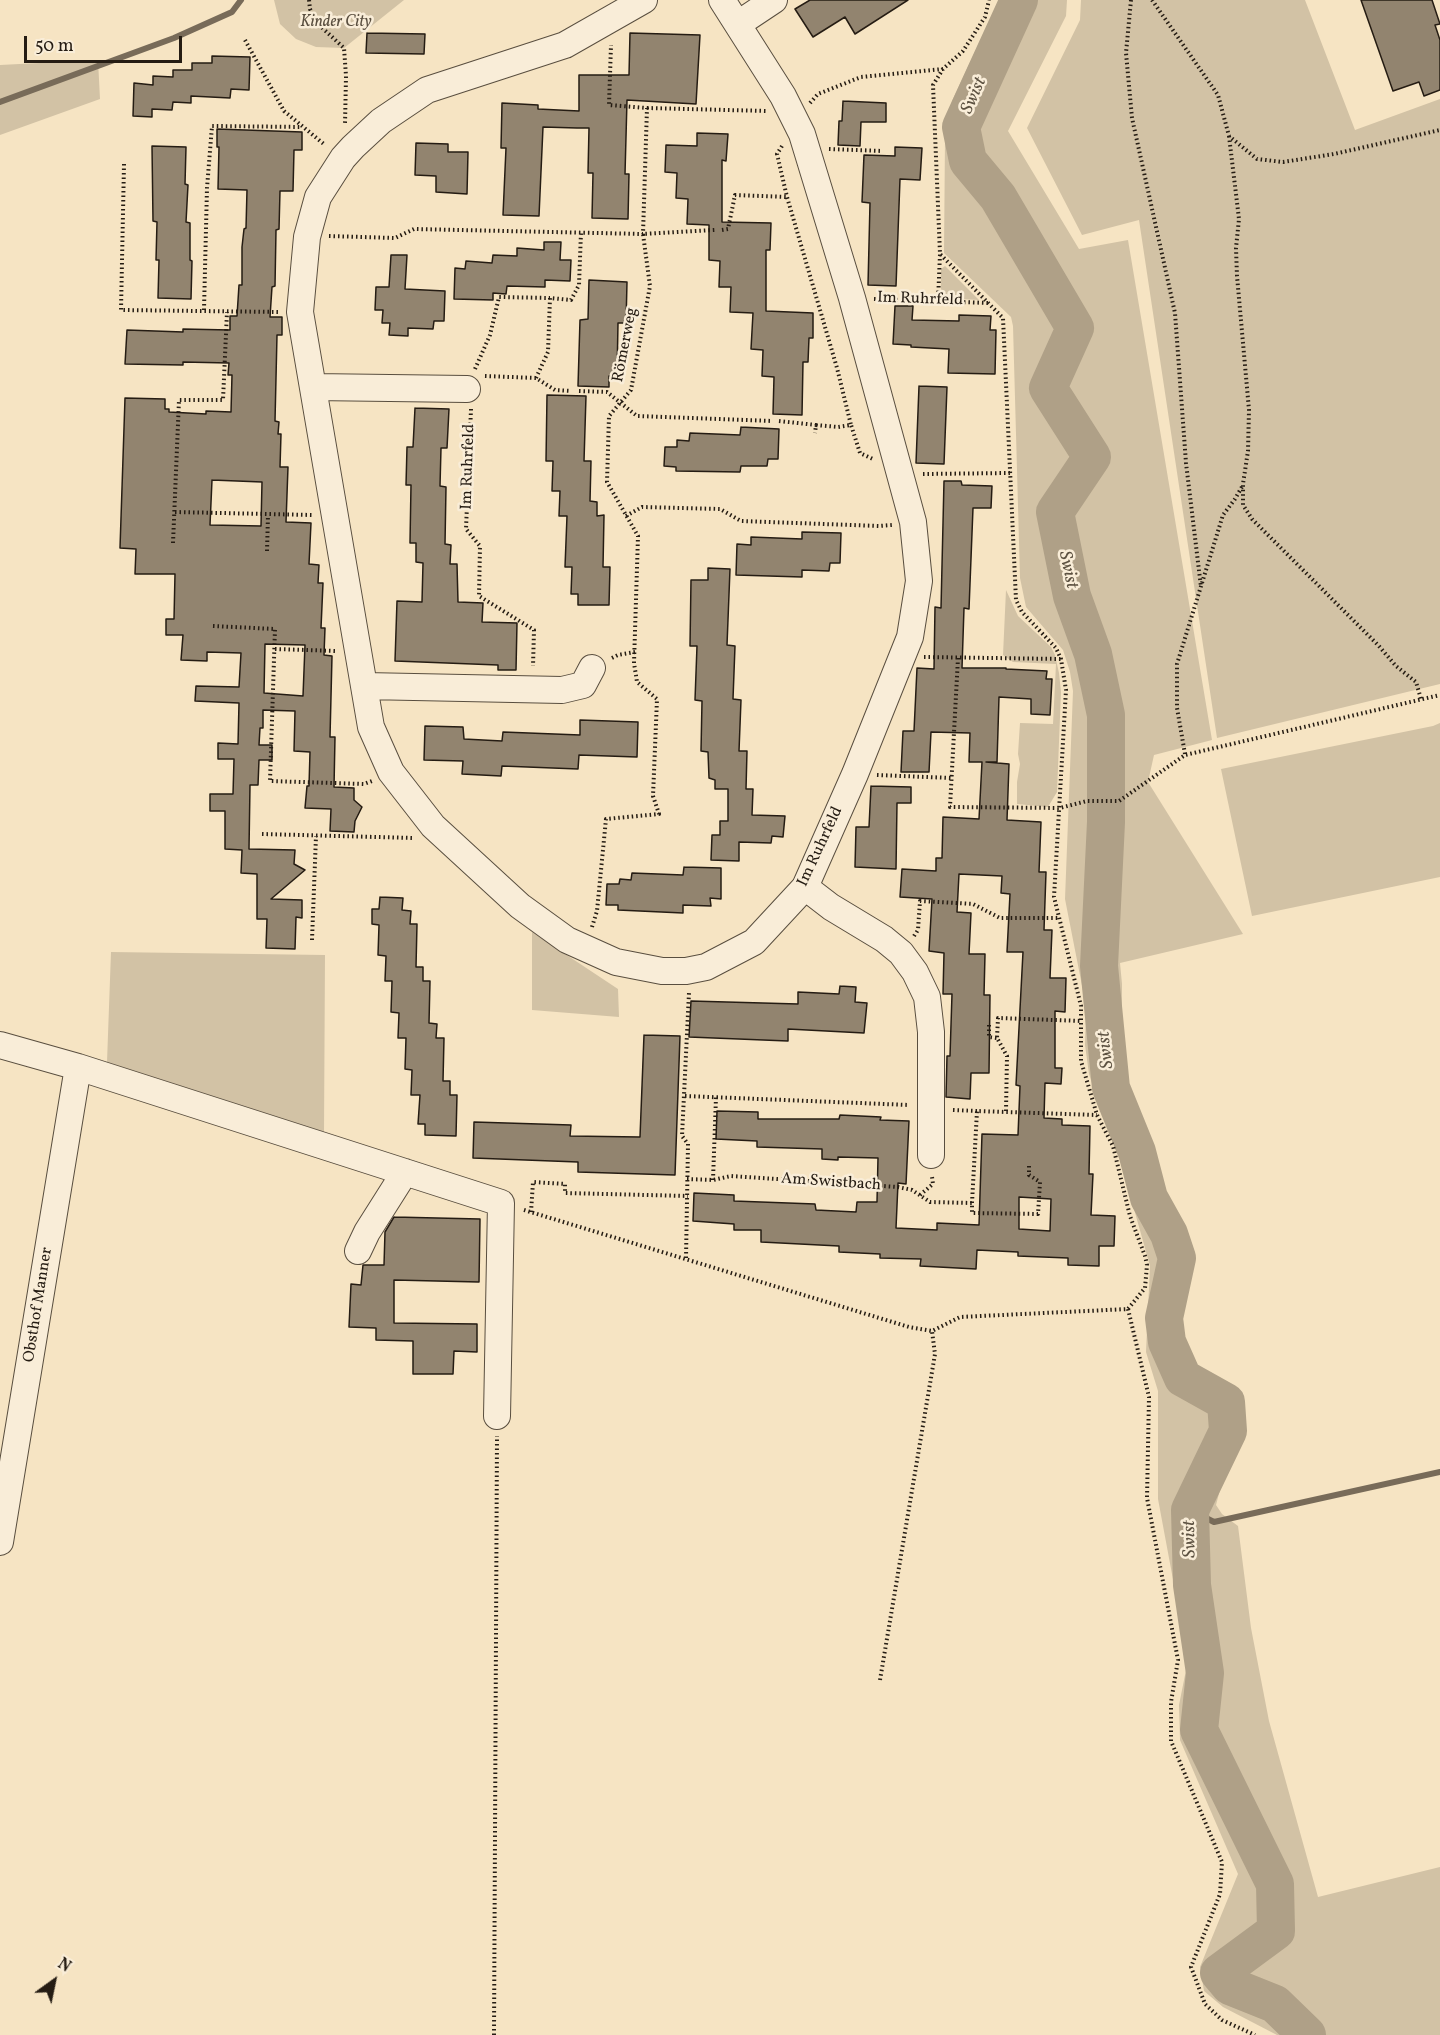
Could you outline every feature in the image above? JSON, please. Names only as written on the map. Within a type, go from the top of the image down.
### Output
[{"type":"street","name":"Im Ruhrfeld","points":[[644,0],[565,45],[427,90],[381,121],[348,152],[318,197],[307,237],[300,312],[372,727],[391,772],[433,826],[520,906],[567,940],[616,962],[662,971],[686,971],[706,967],[754,942],[805,887],[855,774],[910,637],[919,580],[913,522],[899,468],[852,298],[802,134],[790,110],[722,0]]},
{"type":"street","points":[[738,24],[774,0]]},
{"type":"street","points":[[314,387],[473,385]]},
{"type":"street","points":[[364,686],[562,690],[583,685],[592,668]]},
{"type":"street","points":[[805,887],[831,907],[884,939],[901,953],[915,972],[927,997],[931,1032],[931,1155]]},
{"type":"street","points":[[0,1045],[78,1067],[501,1203],[497,1416]]},
{"type":"street","name":"Obsthof Manner","points":[[0,1542],[78,1067]]},
{"type":"street","points":[[358,1251],[367,1232],[405,1172]]},
{"type":"path","points":[[309,0],[310,9],[317,23],[344,48],[345,132],[348,152]]},
{"type":"path","points":[[938,301],[940,254],[933,85],[944,69],[969,42],[985,17],[988,0]]},
{"type":"path","points":[[1131,0],[1126,53],[1132,118],[1175,313],[1186,463],[1201,586]]},
{"type":"path","points":[[1152,0],[1218,95],[1229,136],[1239,219],[1236,248],[1237,276],[1249,410],[1243,505],[1252,519],[1378,645],[1396,666],[1416,682],[1421,699]]},
{"type":"path","points":[[609,19],[609,105],[647,108],[790,110]]},
{"type":"path","points":[[245,40],[284,111],[302,128],[348,152]]},
{"type":"path","points":[[818,94],[861,77],[944,69]]},
{"type":"path","points":[[643,234],[647,108]]},
{"type":"path","points":[[204,310],[207,188],[212,126],[302,128]]},
{"type":"path","points":[[1229,136],[1257,159],[1283,162],[1334,154],[1440,130]]},
{"type":"path","points":[[807,150],[823,148],[882,151]]},
{"type":"path","points":[[124,164],[121,310],[300,312]]},
{"type":"path","points":[[722,230],[728,230],[735,195],[787,198],[860,453],[899,468],[931,473],[1010,473]]},
{"type":"path","points":[[307,237],[395,238],[414,229],[643,234],[715,230]]},
{"type":"path","points":[[570,391],[555,390],[536,378],[473,385],[490,334],[498,297],[571,300],[579,285],[581,232]]},
{"type":"path","name":"Römerweg","points":[[585,948],[597,911],[606,819],[659,814],[653,796],[657,699],[637,682],[634,663],[638,536],[607,482],[609,416],[631,390],[650,286],[643,234]]},
{"type":"path","points":[[501,1203],[909,1327],[932,1331],[960,1317],[1128,1309],[1145,1288],[1147,1265],[1130,1216],[1113,1146],[1097,1115],[1081,1061],[1081,1006],[1054,897],[1066,690],[1061,659],[1056,648],[1022,612],[1016,600],[1004,318],[940,254]]},
{"type":"path","points":[[536,378],[548,352],[550,298]]},
{"type":"path","name":"Im Ruhrfeld","points":[[852,298],[989,303]]},
{"type":"path","points":[[173,543],[179,400],[223,400],[227,312]]},
{"type":"path","name":"Im Ruhrfeld","points":[[473,385],[466,529],[480,546],[479,596],[534,630],[532,688]]},
{"type":"path","points":[[579,391],[607,392],[637,416],[773,421]]},
{"type":"path","points":[[779,421],[838,427],[851,425]]},
{"type":"path","points":[[815,434],[816,425]]},
{"type":"path","points":[[1185,754],[1177,708],[1177,664],[1223,515],[1235,500],[1243,484]]},
{"type":"path","points":[[626,516],[642,507],[720,509],[741,522],[879,526],[913,522]]},
{"type":"path","points":[[175,512],[336,516]]},
{"type":"path","points":[[267,551],[268,515]]},
{"type":"path","points":[[213,626],[275,629],[270,781],[364,784],[391,772]]},
{"type":"path","points":[[275,649],[358,651]]},
{"type":"path","points":[[902,657],[1061,659]]},
{"type":"path","points":[[957,658],[951,807],[1060,808],[1087,801],[1119,801],[1185,754],[1440,695]]},
{"type":"path","points":[[855,774],[951,778]]},
{"type":"path","points":[[262,834],[419,838],[433,826]]},
{"type":"path","points":[[312,940],[316,836]]},
{"type":"path","points":[[901,953],[918,930],[920,902],[972,904],[1000,918],[1058,918]]},
{"type":"path","points":[[686,971],[689,992],[682,1136],[688,1144],[686,1258]]},
{"type":"path","points":[[1006,1111],[1007,1056],[997,1038],[998,1018],[1082,1021]]},
{"type":"path","points":[[989,1025],[988,1037],[997,1038]]},
{"type":"path","points":[[685,1096],[930,1106]]},
{"type":"path","points":[[713,1180],[716,1098]]},
{"type":"path","points":[[972,1203],[977,1111],[1097,1115]]},
{"type":"path","name":"Am Swistbach","points":[[687,1179],[713,1180],[731,1176],[895,1187],[912,1190],[930,1202],[972,1203],[972,1213],[1038,1214],[1040,1182],[1029,1175],[1029,1166]]},
{"type":"path","points":[[531,1212],[533,1182],[565,1184],[565,1193],[688,1196]]},
{"type":"path","points":[[1128,1309],[1149,1397],[1147,1498],[1178,1660],[1171,1702],[1171,1741],[1222,1862],[1220,1894],[1191,1967],[1204,2004],[1222,2020],[1255,2035]]},
{"type":"path","points":[[880,1680],[935,1354],[932,1331]]},
{"type":"path","points":[[494,2035],[497,1416]]},
{"type":"green space","name":"Kinder City","points":[[274,0],[404,0],[344,48],[316,47],[296,39],[280,24]]},
{"type":"green space","points":[[999,0],[1067,0],[1066,16],[1008,131],[1079,249],[1128,240],[1212,740],[1154,755],[1148,782],[1243,934],[1120,963],[1127,1086],[1185,1241],[1187,1257],[1176,1314],[1177,1331],[1187,1361],[1199,1374],[1232,1393],[1241,1416],[1243,1433],[1221,1486],[1216,1505],[1222,1514],[1238,1526],[1251,1628],[1269,1721],[1318,1897],[1440,1867],[1440,2035],[1277,2035],[1223,2007],[1204,1991],[1200,1967],[1238,1874],[1180,1740],[1179,1705],[1188,1660],[1158,1499],[1158,1391],[1146,1352],[1150,1266],[1116,1145],[1101,1112],[1089,1074],[1085,1045],[1086,1006],[1065,899],[1073,691],[1063,650],[1026,607],[1020,578],[1011,317],[944,253],[945,139],[952,101]]},
{"type":"green space","points":[[1081,0],[1305,0],[1355,130],[1440,99],[1440,684],[1217,738],[1139,220],[1082,235],[1027,128],[1080,20]]},
{"type":"green space","points":[[98,60],[100,99],[0,135],[0,65]]},
{"type":"green space","points":[[945,266],[979,300],[941,298],[941,269]]},
{"type":"green space","points":[[1006,590],[1018,616],[1051,647],[1059,673],[1061,692],[1057,792],[1048,807],[1017,804],[1020,764],[1018,754],[1020,723],[1053,724],[1056,664],[1013,662],[1003,655]]},
{"type":"green space","points":[[1440,723],[1440,877],[1252,916],[1221,769]]},
{"type":"green space","points":[[532,932],[618,989],[619,1017],[532,1010]]},
{"type":"green space","points":[[111,952],[325,955],[324,1132],[107,1062]]},
{"type":"building","points":[[810,0],[908,0],[855,34],[845,17],[813,37],[795,9]]},
{"type":"building","points":[[1361,0],[1432,0],[1440,24],[1435,25],[1440,40],[1440,90],[1424,96],[1419,82],[1393,91]]},
{"type":"building","points":[[367,33],[425,34],[424,54],[366,53]]},
{"type":"building","points":[[630,33],[700,35],[696,104],[627,100],[625,174],[629,174],[628,219],[592,218],[593,173],[588,173],[589,128],[543,127],[539,216],[503,215],[506,148],[501,148],[502,103],[538,105],[538,109],[579,111],[579,75],[629,75]]},
{"type":"building","points":[[212,56],[250,57],[249,90],[231,89],[230,98],[191,96],[191,103],[173,102],[172,110],[152,109],[152,117],[133,116],[134,83],[153,85],[153,76],[173,77],[173,70],[192,70],[192,63],[212,63]]},
{"type":"building","points":[[843,101],[886,103],[886,122],[861,122],[860,146],[838,145]]},
{"type":"building","points":[[217,129],[302,132],[302,150],[294,150],[293,191],[280,191],[279,229],[276,230],[275,286],[272,287],[270,317],[282,317],[282,335],[277,335],[275,421],[279,422],[278,434],[281,434],[280,467],[288,467],[286,522],[311,523],[309,564],[319,565],[318,583],[323,583],[321,628],[325,628],[324,655],[332,656],[330,737],[335,737],[334,787],[354,788],[354,800],[362,807],[355,821],[354,832],[330,831],[331,809],[305,808],[307,786],[309,786],[310,752],[294,751],[295,711],[263,710],[263,728],[260,728],[259,745],[272,745],[272,760],[259,760],[258,785],[250,785],[249,849],[295,850],[294,864],[305,870],[271,899],[302,900],[302,918],[296,917],[295,949],[266,948],[267,919],[257,919],[257,874],[241,873],[242,850],[225,849],[225,811],[210,811],[210,794],[233,794],[234,759],[218,759],[218,743],[238,744],[239,703],[195,701],[196,686],[239,687],[241,653],[207,652],[207,661],[181,660],[183,635],[166,635],[166,619],[174,619],[175,574],[135,574],[136,549],[120,548],[125,398],[165,399],[165,409],[169,409],[169,412],[206,414],[206,411],[231,412],[232,375],[228,375],[229,363],[125,364],[127,330],[183,332],[183,329],[230,330],[230,316],[237,316],[239,285],[242,285],[242,247],[246,228],[247,190],[218,189],[219,147],[217,147]],"holes":[[[212,480],[262,482],[261,526],[210,525]],[[265,644],[305,645],[303,696],[264,693]]]},
{"type":"building","points":[[697,133],[728,134],[726,161],[722,160],[722,222],[771,223],[770,250],[766,250],[766,311],[813,313],[813,338],[809,338],[808,362],[803,362],[802,415],[773,414],[774,377],[762,376],[763,350],[751,349],[753,313],[730,312],[731,287],[719,287],[720,261],[709,260],[709,225],[687,224],[688,199],[676,198],[677,173],[665,172],[666,145],[697,146]]},
{"type":"building","points":[[416,143],[448,144],[448,152],[468,152],[467,194],[436,192],[436,176],[415,175]]},
{"type":"building","points":[[152,146],[186,147],[185,184],[188,185],[186,222],[190,223],[191,299],[158,298],[159,260],[156,260],[157,222],[153,221]]},
{"type":"building","points":[[895,147],[922,148],[920,180],[900,179],[896,286],[868,285],[870,203],[862,202],[864,155],[895,156]]},
{"type":"building","points":[[544,242],[561,242],[560,260],[571,260],[570,281],[545,280],[545,287],[507,286],[506,294],[493,293],[493,300],[454,299],[455,268],[465,269],[466,261],[492,263],[493,255],[517,256],[517,248],[544,250]]},
{"type":"building","points":[[391,255],[407,255],[405,289],[445,291],[444,321],[434,321],[433,329],[408,328],[408,336],[389,335],[390,323],[382,323],[383,310],[375,310],[376,287],[389,287]]},
{"type":"building","points":[[589,280],[627,282],[626,323],[618,323],[617,376],[609,376],[609,387],[578,386],[580,320],[588,319]]},
{"type":"building","points":[[895,306],[913,306],[912,320],[959,321],[959,315],[991,316],[990,330],[996,330],[995,374],[948,373],[949,349],[893,344]]},
{"type":"building","points":[[919,386],[947,387],[944,464],[916,463]]},
{"type":"building","points":[[547,395],[586,396],[584,461],[591,461],[590,501],[597,502],[597,516],[604,515],[603,567],[610,567],[609,605],[578,605],[578,594],[571,594],[572,567],[565,567],[567,516],[559,516],[560,491],[552,491],[553,461],[546,461]]},
{"type":"building","points":[[415,408],[449,409],[447,448],[441,448],[440,486],[446,487],[445,544],[451,545],[450,564],[457,564],[458,602],[483,603],[482,622],[517,623],[516,670],[498,670],[498,665],[395,661],[397,601],[422,602],[423,563],[416,562],[416,543],[410,543],[411,485],[406,485],[407,447],[413,447]]},
{"type":"building","points":[[741,427],[779,429],[778,459],[768,459],[767,466],[741,466],[740,472],[676,471],[676,467],[664,466],[665,447],[677,447],[677,440],[689,441],[690,433],[740,435]]},
{"type":"building","points":[[944,481],[961,481],[962,485],[992,486],[991,508],[973,508],[969,609],[964,608],[962,668],[1047,671],[1046,679],[1052,679],[1050,715],[1031,714],[1031,699],[999,697],[997,762],[986,762],[1009,764],[1007,820],[1041,822],[1039,872],[1046,872],[1044,930],[1052,930],[1050,978],[1066,978],[1065,1012],[1055,1011],[1055,1068],[1062,1068],[1061,1084],[1045,1083],[1044,1118],[1062,1119],[1062,1125],[1090,1126],[1089,1174],[1093,1174],[1091,1215],[1115,1216],[1114,1246],[1099,1246],[1099,1266],[1068,1265],[1068,1258],[1018,1256],[1018,1252],[977,1250],[976,1269],[920,1266],[921,1259],[880,1258],[880,1254],[839,1252],[839,1246],[761,1242],[761,1230],[734,1230],[734,1224],[693,1221],[694,1193],[734,1195],[734,1201],[815,1204],[816,1210],[856,1212],[857,1202],[877,1202],[878,1158],[822,1159],[822,1149],[757,1147],[757,1141],[716,1139],[717,1111],[758,1112],[758,1119],[839,1119],[840,1115],[909,1121],[906,1184],[898,1183],[896,1228],[937,1230],[937,1223],[979,1225],[982,1134],[1018,1135],[1020,1086],[1016,1085],[1023,952],[1007,952],[1010,894],[1001,893],[1002,876],[959,874],[957,912],[971,913],[969,954],[985,954],[984,995],[990,995],[989,1073],[971,1073],[970,1099],[946,1097],[952,994],[943,994],[944,953],[929,951],[932,899],[900,897],[902,869],[936,871],[936,858],[942,858],[943,817],[979,819],[982,762],[969,762],[970,733],[931,732],[929,772],[901,772],[903,731],[914,731],[917,668],[934,669],[935,607],[941,608]],"holes":[[[1019,1197],[1051,1199],[1050,1231],[1019,1229]]]},
{"type":"building","points":[[802,532],[841,533],[840,563],[830,563],[829,571],[802,570],[802,577],[736,575],[737,544],[751,545],[751,537],[802,539]]},
{"type":"building","points":[[708,568],[730,569],[727,645],[735,646],[733,699],[741,700],[739,751],[747,751],[746,789],[753,789],[752,815],[785,816],[783,837],[772,836],[771,843],[739,842],[739,861],[711,860],[712,835],[720,835],[720,821],[728,821],[728,789],[715,789],[715,780],[709,778],[708,752],[701,751],[702,701],[695,700],[697,646],[690,646],[691,580],[708,580]]},
{"type":"building","points":[[580,720],[638,722],[637,757],[579,755],[578,769],[502,766],[501,776],[462,774],[463,761],[424,760],[425,726],[463,727],[464,739],[502,741],[503,732],[580,735]]},
{"type":"building","points":[[871,786],[911,787],[911,803],[897,803],[896,869],[855,867],[856,827],[869,827]]},
{"type":"building","points":[[684,867],[721,868],[721,899],[710,898],[711,906],[683,905],[683,913],[618,910],[618,905],[606,905],[607,884],[619,884],[620,879],[631,880],[632,873],[683,875]]},
{"type":"building","points":[[380,897],[403,898],[402,910],[411,911],[410,924],[417,924],[416,967],[423,967],[423,981],[430,981],[429,1023],[437,1024],[436,1038],[444,1038],[443,1081],[450,1081],[450,1095],[457,1095],[456,1136],[425,1135],[425,1124],[418,1124],[420,1095],[411,1095],[412,1070],[405,1069],[406,1038],[398,1038],[399,1013],[391,1012],[392,981],[385,981],[386,956],[378,955],[379,925],[372,924],[372,909],[379,909]]},
{"type":"building","points":[[840,986],[856,987],[855,1002],[867,1003],[864,1033],[788,1029],[788,1041],[689,1037],[691,1001],[798,1004],[798,992],[839,994]]},
{"type":"building","points":[[644,1035],[680,1036],[675,1175],[578,1172],[578,1162],[473,1158],[474,1122],[571,1125],[570,1136],[640,1137]]},
{"type":"building","points":[[394,1217],[480,1219],[479,1282],[394,1280],[394,1323],[477,1324],[477,1352],[454,1351],[453,1374],[413,1374],[413,1341],[376,1340],[376,1328],[349,1327],[351,1284],[361,1285],[363,1265],[384,1265],[385,1232]]},
{"type":"waterway","points":[[0,102],[174,38],[232,12],[241,0]]},
{"type":"waterway","name":"Swist","points":[[1019,0],[961,127],[968,161],[998,197],[1075,328],[1048,388],[1092,457],[1055,512],[1072,596],[1093,654],[1106,715],[1106,822],[1099,966],[1111,1088],[1137,1152],[1149,1198],[1169,1234],[1177,1258],[1164,1318],[1167,1342],[1183,1378],[1226,1402],[1228,1431],[1190,1510],[1192,1585],[1205,1673],[1199,1730],[1275,1884],[1276,1931],[1219,1973],[1230,1986],[1275,2004],[1307,2035]]},
{"type":"waterway","points":[[1190,1510],[1214,1522],[1440,1472]]}]
